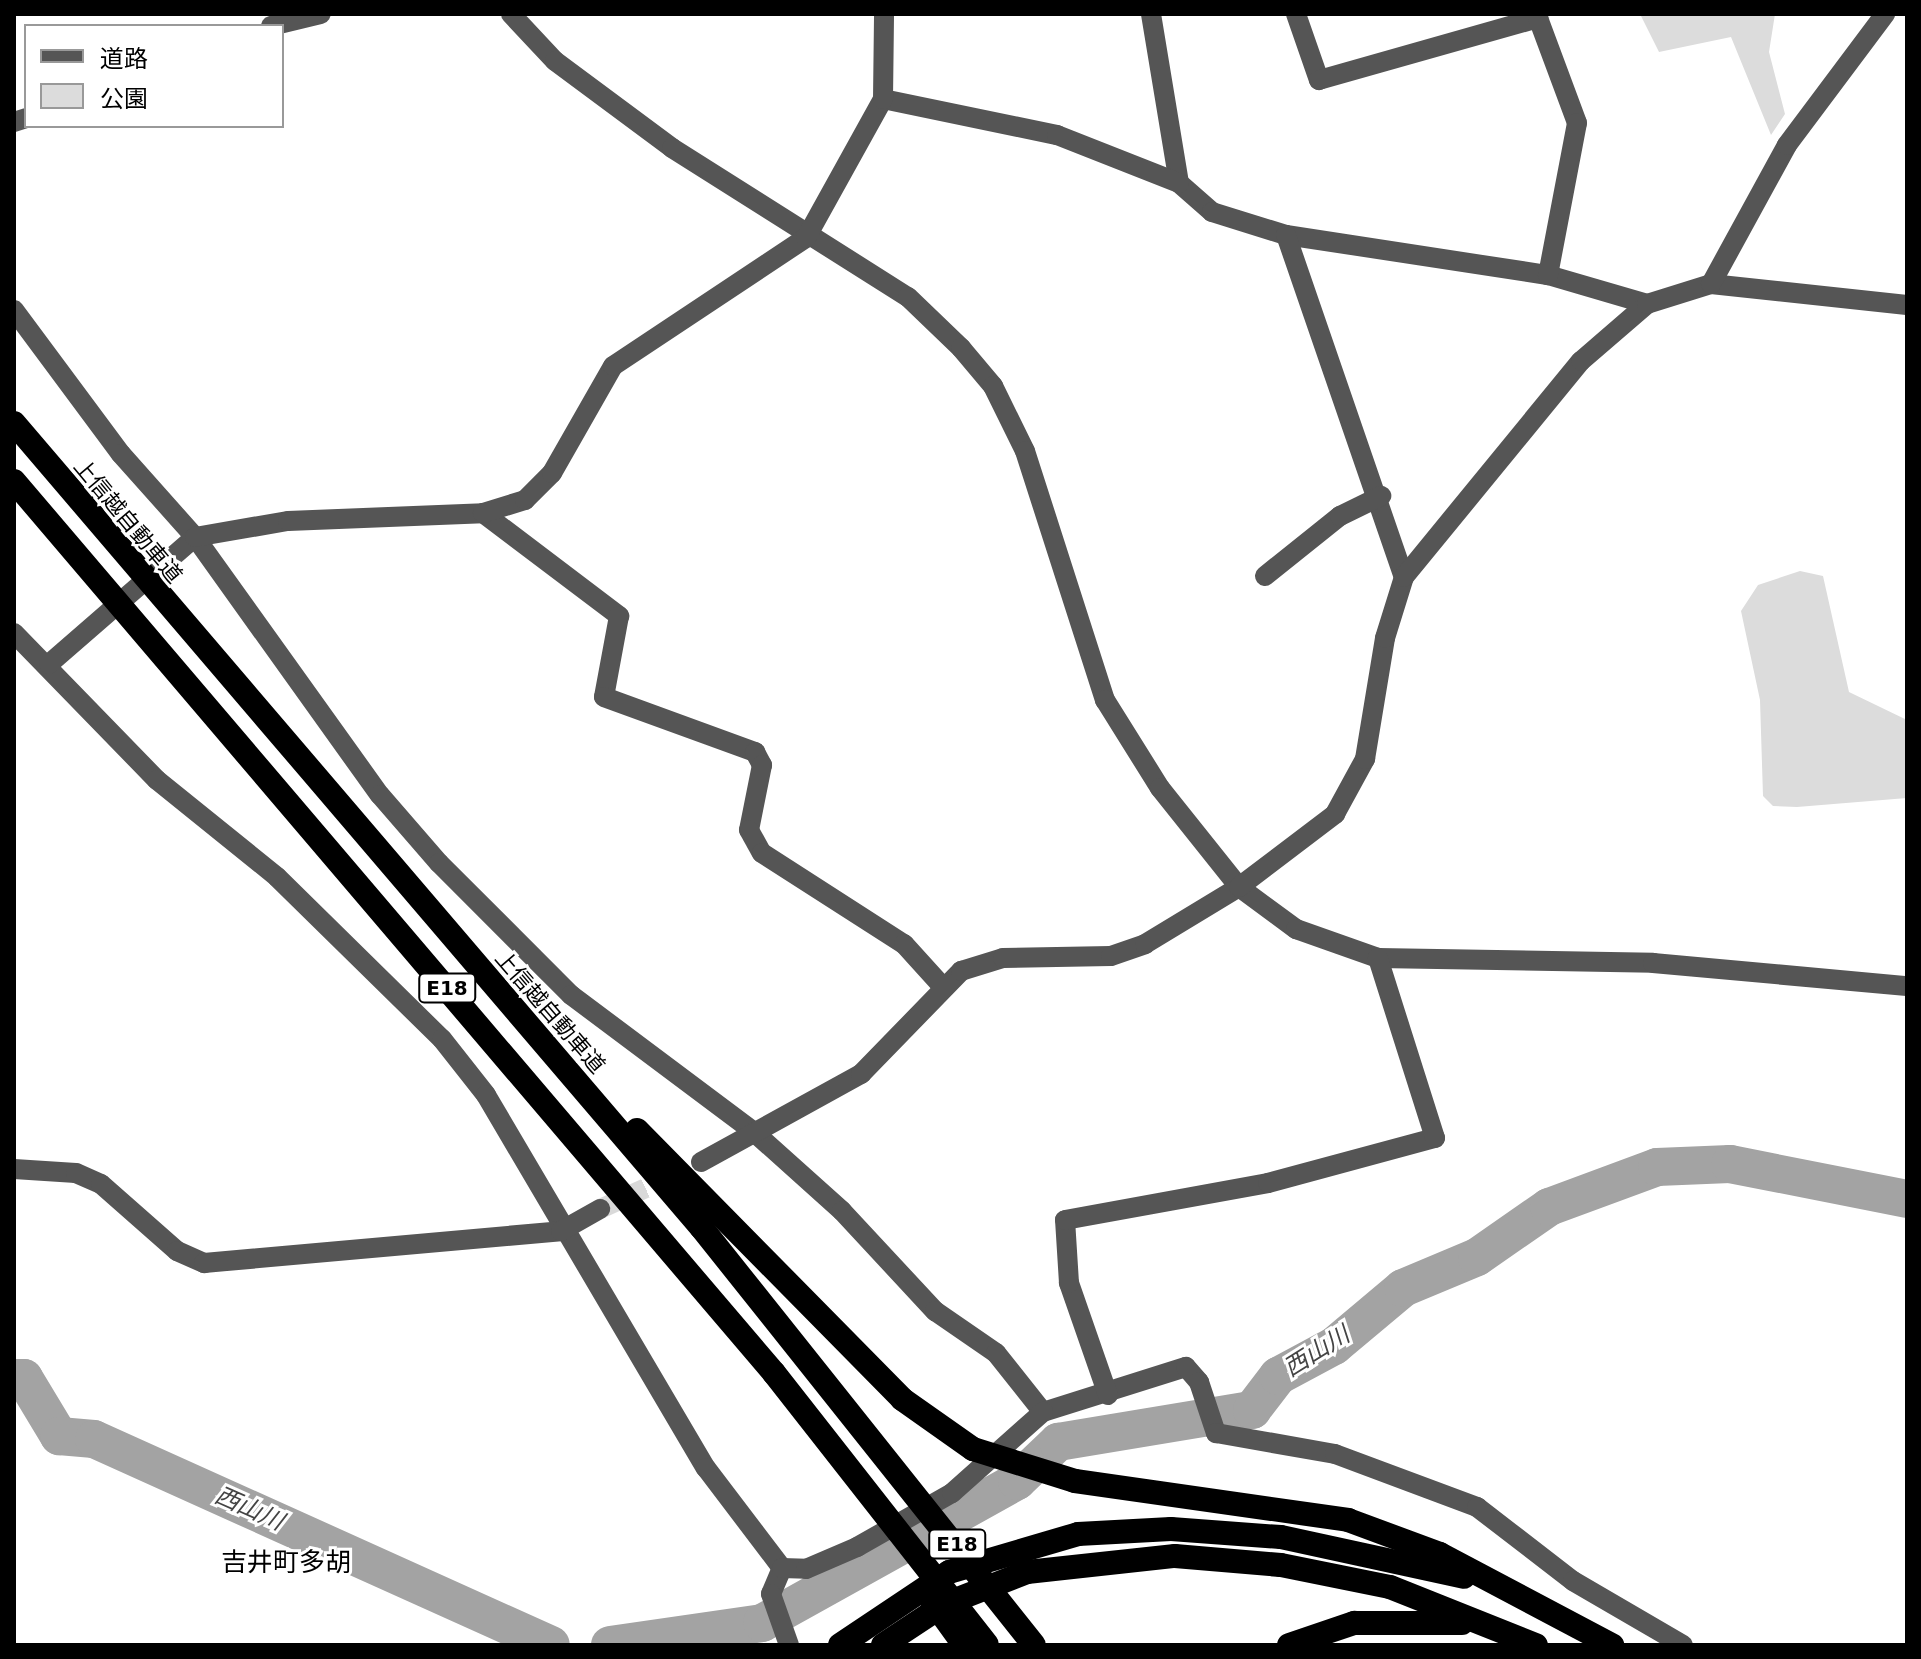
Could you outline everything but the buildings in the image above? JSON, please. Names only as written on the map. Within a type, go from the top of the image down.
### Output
[{"type":"highway","name":"上信越自動車道","points":[[14,423],[460,947],[905,1478],[1034,1645]]},
{"type":"highway","name":"E18","points":[[14,481],[563,1125],[868,1502],[973,1641]]},
{"type":"highway","points":[[460,947],[840,1339],[943,1431],[1007,1463],[1075,1481],[1348,1520],[1501,1587],[1612,1645]]},
{"type":"highway","points":[[840,1645],[910,1593],[988,1555],[1124,1529],[1281,1537],[1501,1587]]},
{"type":"highway","points":[[883,1645],[945,1604],[1027,1572],[1175,1556],[1281,1565],[1390,1587],[1534,1645]]},
{"type":"highway","points":[[1289,1645],[1354,1623],[1428,1619],[1534,1645]]},
{"type":"street","points":[[279,24],[321,14]]},
{"type":"street","points":[[511,14],[555,61],[806,238],[908,297],[993,386],[1025,451],[1105,700],[1160,788],[1239,887],[1296,929],[1378,958],[1653,963],[1907,986]]},
{"type":"street","points":[[54,661],[195,537],[288,521],[483,513],[525,500],[552,473],[591,396],[623,357],[806,238],[883,99],[884,14]]},
{"type":"street","points":[[1151,14],[1179,183]]},
{"type":"street","points":[[1296,14],[1319,80],[1538,18],[1577,123],[1548,275]]},
{"type":"street","points":[[1711,284],[1787,145],[1885,14]]},
{"type":"street","points":[[883,99],[1057,135],[1179,183],[1212,212],[1286,235],[1548,275],[1647,304]]},
{"type":"street","points":[[1286,235],[1381,496],[1404,577]]},
{"type":"street","points":[[701,1162],[861,1074],[943,987],[978,962],[1122,952],[1239,887],[1335,814],[1353,787],[1404,577],[1530,417],[1647,304],[1711,284],[1907,305]]},
{"type":"street","points":[[14,310],[121,454],[195,537],[380,795],[439,863],[571,995],[754,1132],[890,1256],[935,1311],[996,1353],[1043,1412]]},
{"type":"street","points":[[1265,576],[1340,516],[1381,496]]},
{"type":"street","points":[[483,513],[619,616],[604,697],[755,752],[762,765],[749,830],[762,853],[904,944],[943,987]]},
{"type":"street","points":[[14,633],[54,661],[157,780],[277,877],[442,1039],[486,1095],[561,1231],[611,1301],[631,1348],[706,1468],[782,1568]]},
{"type":"street","points":[[1108,1395],[1069,1283],[1065,1220],[1268,1183],[1435,1138],[1378,958]]},
{"type":"street","points":[[14,1169],[76,1173],[101,1184],[177,1251],[204,1263],[561,1231],[600,1209]]},
{"type":"street","points":[[782,1568],[806,1569],[857,1547],[952,1493],[1043,1412],[1108,1395],[1186,1367],[1199,1382],[1216,1433],[1335,1454],[1448,1494],[1625,1615],[1683,1645]]},
{"type":"street","points":[[782,1568],[771,1594],[789,1645]]},
{"type":"green space","points":[[1640,14],[1775,14],[1769,52],[1785,114],[1771,135],[1731,37],[1659,52]]},
{"type":"green space","points":[[1800,571],[1823,576],[1849,692],[1907,720],[1907,798],[1797,807],[1773,806],[1763,796],[1760,700],[1741,611],[1758,585]]},
{"type":"waterway","name":"西山川","points":[[610,1645],[762,1623],[1017,1481],[1058,1442],[1252,1410],[1278,1376],[1334,1346],[1403,1288],[1477,1257],[1549,1207],[1657,1167],[1730,1164],[1907,1199]]},
{"type":"waterway","name":"西山川","points":[[14,1378],[24,1378],[59,1436],[94,1439],[551,1645]]},
{"type":"tunnel","points":[[600,1209],[672,1176]]},
{"type":"district","name":"吉井町多胡","points":[[286,1563]]}]
